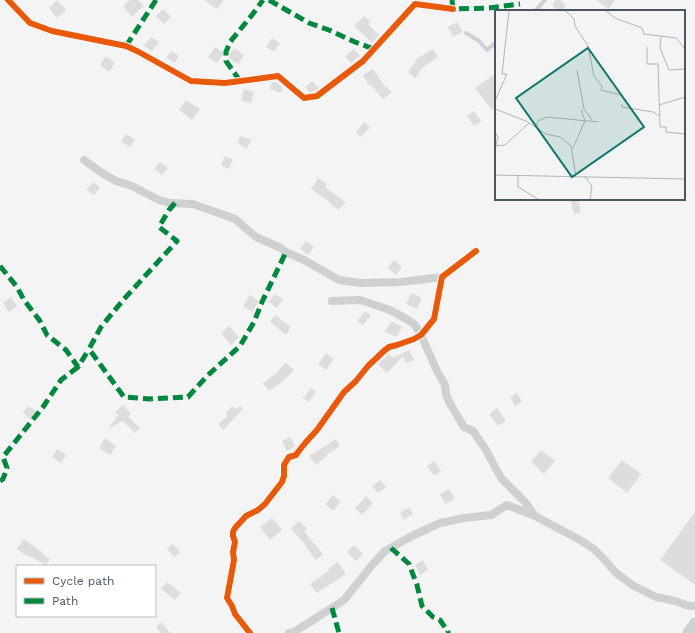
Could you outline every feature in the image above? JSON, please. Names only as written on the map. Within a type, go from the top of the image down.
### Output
[{"type":"street","points":[[8,0],[30,23],[52,31],[126,46],[191,81],[225,83],[278,76],[304,98],[317,96],[363,61],[415,4],[453,9]]},
{"type":"street","points":[[84,160],[116,181],[132,186],[160,200],[170,203],[193,204],[235,219],[256,237],[281,248],[339,280],[361,283],[401,282],[442,277],[476,251]]},
{"type":"street","points":[[250,633],[235,614],[227,598],[234,560],[233,552],[235,542],[233,532],[235,528],[246,516],[258,510],[265,504],[282,482],[284,476],[284,465],[289,457],[296,455],[317,430],[344,392],[356,381],[368,366],[389,347],[414,339],[421,335],[434,319],[442,277]]},
{"type":"street","points":[[332,301],[360,300],[390,310],[414,324],[421,335],[445,385],[449,402],[464,427],[473,431],[486,450],[502,479],[525,502],[535,516]]},
{"type":"street","points":[[289,633],[294,632],[344,600],[385,551],[412,536],[440,523],[464,518],[491,515],[507,505],[525,502]]},
{"type":"street","points":[[507,505],[535,516],[580,540],[604,559],[616,573],[634,586],[656,597],[676,601],[689,606],[695,606]]},
{"type":"street","points":[[688,633],[695,622]]},
{"type":"lane","points":[[536,10],[545,0]]},
{"type":"lane","points":[[466,33],[479,41],[487,50],[495,43]]},
{"type":"building","points":[[57,0],[66,10],[57,18],[49,8]]},
{"type":"building","points":[[130,0],[138,0],[144,6],[132,17],[123,6]]},
{"type":"building","points":[[204,0],[224,0],[217,9]]},
{"type":"building","points":[[556,0],[560,0],[566,6],[562,10],[557,10],[552,5]]},
{"type":"building","points":[[596,0],[615,0],[609,9]]},
{"type":"building","points":[[163,9],[171,17],[164,24],[156,16]]},
{"type":"building","points":[[364,16],[371,22],[368,24],[379,35],[372,43],[354,26]]},
{"type":"building","points":[[457,22],[463,32],[453,37],[448,27]]},
{"type":"building","points":[[151,37],[159,42],[152,51],[144,46]]},
{"type":"building","points":[[272,38],[280,43],[274,52],[266,47]]},
{"type":"building","points":[[215,47],[224,53],[217,63],[208,57]]},
{"type":"building","points":[[234,48],[244,55],[238,64],[228,57]]},
{"type":"building","points":[[354,49],[360,56],[351,63],[345,56]]},
{"type":"building","points":[[433,49],[438,57],[423,67],[415,78],[408,72],[418,58]]},
{"type":"building","points":[[171,51],[179,56],[175,63],[166,58]]},
{"type":"building","points":[[106,56],[115,63],[109,72],[100,65]]},
{"type":"building","points":[[373,69],[385,87],[386,86],[392,92],[383,99],[371,85],[369,86],[363,75]]},
{"type":"building","points":[[495,74],[495,108],[492,110],[475,88]]},
{"type":"building","points":[[312,81],[319,88],[315,91],[309,92],[305,87]]},
{"type":"building","points":[[272,82],[276,82],[283,88],[281,93],[270,89]]},
{"type":"building","points":[[244,89],[254,92],[251,103],[241,100]]},
{"type":"building","points":[[186,100],[200,109],[192,120],[179,110]]},
{"type":"building","points":[[474,111],[481,121],[474,126],[467,116]]},
{"type":"building","points":[[364,122],[370,127],[361,137],[356,132]]},
{"type":"building","points":[[126,134],[135,140],[130,147],[121,142]]},
{"type":"building","points":[[241,136],[252,140],[246,149],[237,142]]},
{"type":"building","points":[[225,156],[233,160],[228,169],[221,165]]},
{"type":"building","points":[[160,162],[168,168],[162,175],[154,169]]},
{"type":"building","points":[[318,178],[327,184],[325,187],[345,202],[339,210],[311,189]]},
{"type":"building","points":[[93,182],[100,187],[94,195],[87,190]]},
{"type":"building","points":[[570,200],[578,200],[581,212],[574,214]]},
{"type":"building","points":[[306,241],[314,247],[308,255],[300,249]]},
{"type":"building","points":[[394,260],[402,267],[396,275],[388,268]]},
{"type":"building","points":[[412,293],[422,298],[417,309],[406,304]]},
{"type":"building","points":[[275,294],[283,299],[277,308],[269,302]]},
{"type":"building","points":[[250,295],[259,301],[252,312],[243,306]]},
{"type":"building","points":[[11,297],[17,306],[9,312],[3,303]]},
{"type":"building","points":[[365,311],[371,315],[363,325],[357,321]]},
{"type":"building","points":[[275,315],[291,327],[286,335],[270,322]]},
{"type":"building","points":[[391,321],[402,327],[397,337],[385,332]]},
{"type":"building","points":[[229,326],[239,337],[231,345],[221,333]]},
{"type":"building","points":[[409,350],[414,360],[406,363],[403,356],[387,373],[378,364],[389,354],[393,358]]},
{"type":"building","points":[[326,353],[334,359],[326,370],[318,364]]},
{"type":"building","points":[[286,363],[294,370],[283,381],[269,391],[263,383],[279,371],[278,370]]},
{"type":"building","points":[[311,388],[316,392],[309,402],[303,398]]},
{"type":"building","points":[[517,393],[522,402],[515,406],[510,397]]},
{"type":"building","points":[[123,405],[131,414],[128,417],[140,428],[135,433],[123,421],[108,429],[118,415],[115,412]]},
{"type":"building","points":[[28,406],[36,411],[31,419],[23,413]]},
{"type":"building","points":[[232,406],[236,409],[240,406],[243,409],[223,430],[218,424],[228,416],[225,414]]},
{"type":"building","points":[[497,408],[506,421],[498,426],[489,414]]},
{"type":"building","points":[[290,437],[295,446],[287,451],[282,441]]},
{"type":"building","points":[[105,438],[116,446],[110,455],[99,448]]},
{"type":"building","points":[[336,439],[340,446],[326,455],[327,456],[316,465],[309,456]]},
{"type":"building","points":[[57,449],[66,455],[61,463],[52,457]]},
{"type":"building","points":[[541,450],[555,461],[544,474],[531,462]]},
{"type":"building","points":[[622,460],[641,474],[627,493],[608,478]]},
{"type":"building","points":[[434,461],[441,471],[434,476],[427,466]]},
{"type":"building","points":[[380,480],[386,487],[378,493],[372,486]]},
{"type":"building","points":[[449,489],[455,499],[445,504],[440,494]]},
{"type":"building","points":[[333,495],[340,501],[340,503],[333,511],[325,504]]},
{"type":"building","points":[[366,496],[373,503],[362,515],[355,508]]},
{"type":"building","points":[[409,507],[413,514],[404,520],[400,513]]},
{"type":"building","points":[[695,512],[695,585],[660,560]]},
{"type":"building","points":[[272,518],[282,530],[270,540],[260,527]]},
{"type":"building","points":[[299,521],[307,528],[304,531],[323,554],[316,560],[305,546],[306,545],[291,529]]},
{"type":"building","points":[[24,539],[50,559],[46,565],[28,555],[27,556],[17,549]]},
{"type":"building","points":[[173,544],[180,552],[174,557],[167,549]]},
{"type":"building","points":[[354,545],[363,554],[356,561],[347,552]]},
{"type":"building","points":[[423,560],[428,570],[420,575],[415,565]]},
{"type":"building","points":[[338,562],[346,574],[317,593],[310,584],[329,571],[328,569]]},
{"type":"building","points":[[167,582],[181,593],[175,600],[161,589]]},
{"type":"building","points":[[162,622],[170,633],[161,633],[156,627]]},
{"type":"marked path","points":[[126,46],[156,0]]},
{"type":"marked path","points":[[240,81],[226,61],[226,52],[230,42],[263,0]]},
{"type":"marked path","points":[[269,0],[309,23],[374,49]]},
{"type":"marked path","points":[[452,0],[453,9],[489,8],[520,4]]},
{"type":"marked path","points":[[175,203],[159,227],[177,241],[124,299],[101,327],[89,349],[124,397],[150,399],[188,397],[207,376],[240,346],[254,322],[286,252]]},
{"type":"marked path","points":[[0,266],[17,287],[24,300],[40,321],[47,335],[66,350],[78,367],[89,349]]},
{"type":"marked path","points":[[0,481],[3,479],[7,468],[3,457],[43,407],[61,380],[78,367]]},
{"type":"marked path","points":[[391,548],[409,564],[417,585],[422,606],[433,617],[440,620],[448,632],[447,633]]},
{"type":"marked path","points":[[332,608],[339,633]]},
{"type":"cycle path","points":[[8,0],[30,23],[52,31],[126,46],[191,81],[225,83],[278,76],[304,98],[317,96],[363,61],[415,4],[453,9]]},
{"type":"cycle path","points":[[250,633],[235,614],[227,598],[234,560],[233,552],[235,542],[233,532],[235,528],[246,516],[258,510],[265,504],[282,482],[284,476],[284,465],[289,457],[296,455],[317,430],[344,392],[356,381],[368,366],[389,347],[414,339],[421,335],[434,319],[442,277],[476,251]]}]
